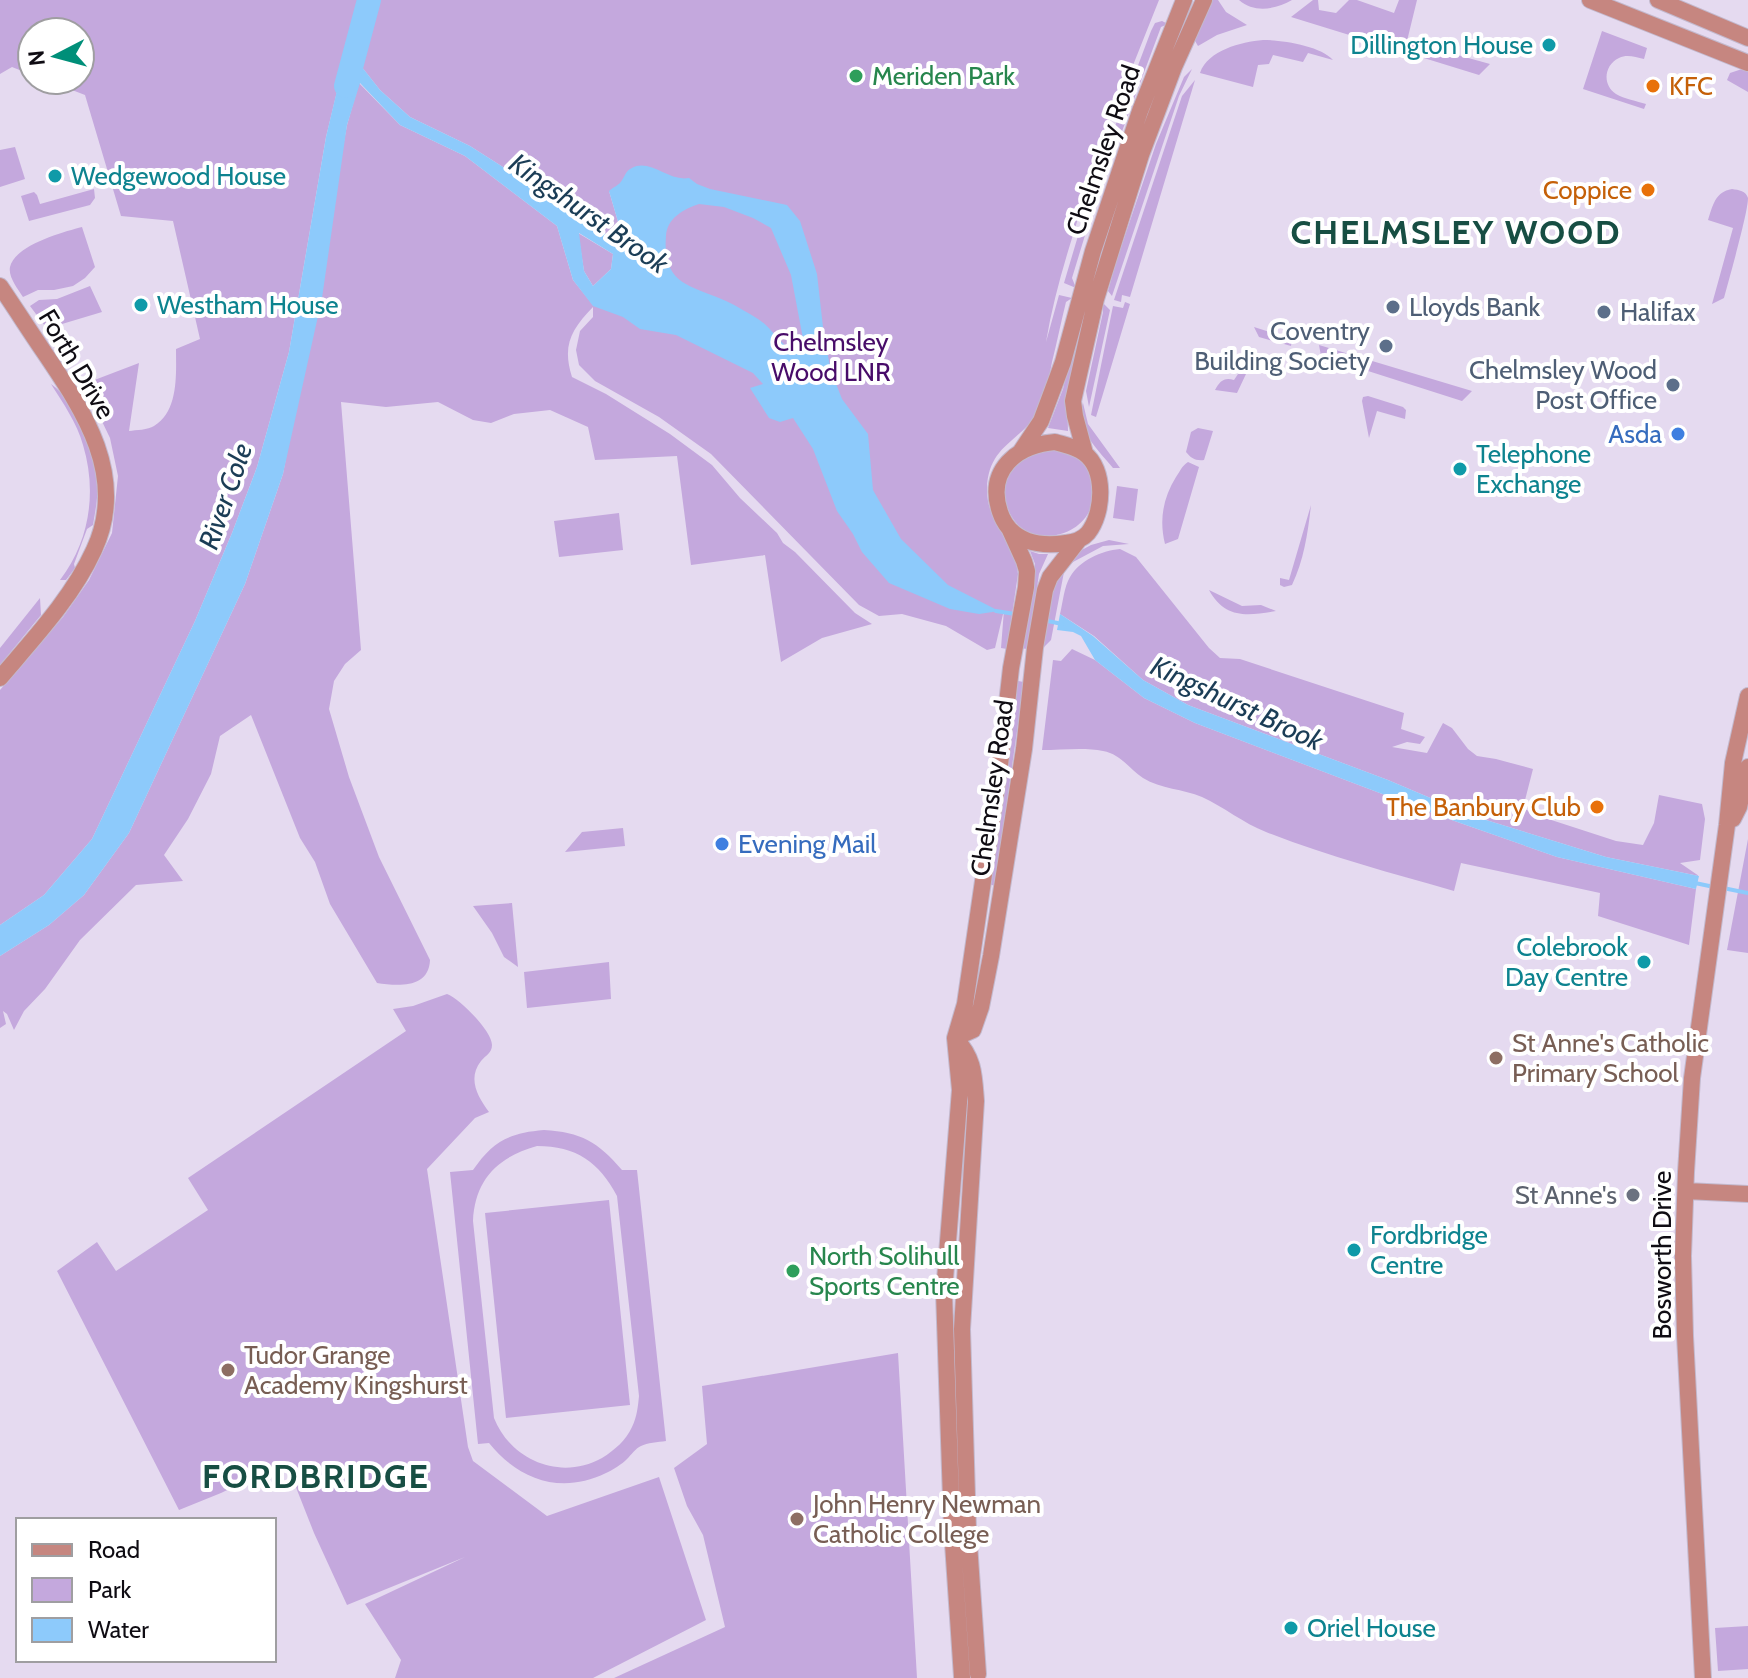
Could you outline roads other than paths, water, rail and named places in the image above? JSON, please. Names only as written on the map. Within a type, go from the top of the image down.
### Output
[{"type":"street","name":"Chelmsley Road","points":[[1021,451],[1041,421],[1063,362],[1093,251],[1130,139],[1184,0]]},
{"type":"street","name":"Chelmsley Road","points":[[1085,453],[1073,401],[1096,299],[1141,155],[1174,67],[1204,0]]},
{"type":"street","points":[[1590,0],[1748,63]]},
{"type":"street","points":[[1658,0],[1748,38]]},
{"type":"street","name":"Forth Drive","points":[[0,286],[88,422],[103,468],[106,490],[102,527],[87,564],[59,607],[0,678]]},
{"type":"street","points":[[1055,442],[1085,453],[1093,463],[1101,501],[1089,532],[1078,541],[1047,546],[1022,538],[1009,528],[1000,512],[997,482],[1010,459],[1021,451],[1055,442]]},
{"type":"street","name":"Chelmsley Road","points":[[955,1038],[967,994],[1015,644],[1026,587],[1027,571],[1009,528]]},
{"type":"street","name":"Chelmsley Road","points":[[955,1038],[973,1030],[981,1007],[1024,749],[1045,590],[1050,577],[1078,541]]},
{"type":"street","name":"Bosworth Drive","points":[[1703,1678],[1683,1256],[1692,1078],[1729,795],[1748,696]]},
{"type":"street","name":"Bosworth Drive","points":[[1729,795],[1746,774]]},
{"type":"street","name":"Bosworth Drive","points":[[1725,843],[1739,807],[1746,774]]},
{"type":"street","points":[[955,1038],[966,1050],[973,1068],[976,1101],[962,1329],[972,1677]]},
{"type":"street","points":[[1686,1191],[1748,1194]]},
{"type":"water","points":[[347,48],[380,90],[410,117],[470,146],[572,215],[616,240],[619,225],[609,191],[620,183],[628,171],[639,166],[674,177],[689,178],[710,189],[787,205],[800,221],[817,274],[831,371],[842,399],[868,434],[873,490],[901,539],[948,585],[999,611],[979,614],[950,609],[889,583],[862,552],[837,511],[813,449],[793,418],[780,422],[769,418],[750,388],[763,384],[753,373],[676,335],[640,329],[623,317],[593,306],[573,280],[557,226],[465,156],[400,125],[360,83],[347,125],[322,298],[283,474],[245,584],[129,833],[84,895],[49,925],[0,956],[0,925],[44,895],[92,839],[195,621],[232,533],[257,467],[289,352],[326,137]],"holes":[[[699,204],[724,207],[771,228],[791,275],[804,344],[800,353],[783,344],[758,319],[690,286],[674,274],[666,252],[669,224],[677,215]],[[579,233],[613,254],[611,269],[593,286],[584,271]]]},
{"type":"water","points":[[1060,614],[1093,636],[1143,680],[1188,705],[1388,780],[1473,816],[1606,857],[1699,876],[1696,889],[1557,857],[1195,723],[1144,698],[1095,660],[1081,636],[1057,630]]},
{"type":"waterway","name":"River Cole","points":[[346,86],[369,0]]},
{"type":"waterway","name":"Kingshurst Brook","points":[[996,611],[1015,614]]},
{"type":"waterway","name":"Kingshurst Brook","points":[[1043,620],[1062,624]]},
{"type":"waterway","name":"Kingshurst Brook","points":[[1695,883],[1714,887]]},
{"type":"waterway","name":"Kingshurst Brook","points":[[1723,888],[1748,893]]},
{"type":"place","name":"Dillington House","points":[[1549,45]]},
{"type":"place","name":"Meriden Park","points":[[856,76]]},
{"type":"place","name":"KFC","points":[[1653,86]]},
{"type":"place","name":"Wedgewood House","points":[[55,176]]},
{"type":"place","name":"Coppice","points":[[1648,190]]},
{"type":"place","name":"Westham House","points":[[141,305]]},
{"type":"place","name":"Lloyds Bank","points":[[1393,307]]},
{"type":"place","name":"Halifax","points":[[1604,312]]},
{"type":"place","name":"Coventry Building Society","points":[[1386,346]]},
{"type":"place","name":"Chelmsley Wood Post Office","points":[[1673,385]]},
{"type":"place","name":"Asda","points":[[1678,434]]},
{"type":"place","name":"Telephone Exchange","points":[[1460,469]]},
{"type":"place","name":"The Banbury Club","points":[[1597,807]]},
{"type":"place","name":"Evening Mail","points":[[722,844]]},
{"type":"place","name":"Colebrook Day Centre","points":[[1644,962]]},
{"type":"place","name":"St Anne's Catholic Primary School","points":[[1496,1058]]},
{"type":"place","name":"St Anne's","points":[[1633,1195]]},
{"type":"place","name":"Fordbridge Centre","points":[[1354,1250]]},
{"type":"place","name":"North Solihull Sports Centre","points":[[793,1271]]},
{"type":"place","name":"Tudor Grange Academy Kingshurst","points":[[228,1370]]},
{"type":"place","name":"John Henry Newman Catholic College","points":[[797,1519]]},
{"type":"place","name":"Oriel House","points":[[1291,1628]]},
{"type":"district","name":"CHELMSLEY WOOD","points":[[1456,232]]},
{"type":"district","name":"FORDBRIDGE","points":[[316,1476]]},
{"type":"park label","name":"Chelmsley Wood LNR","points":[[831,357]]}]
